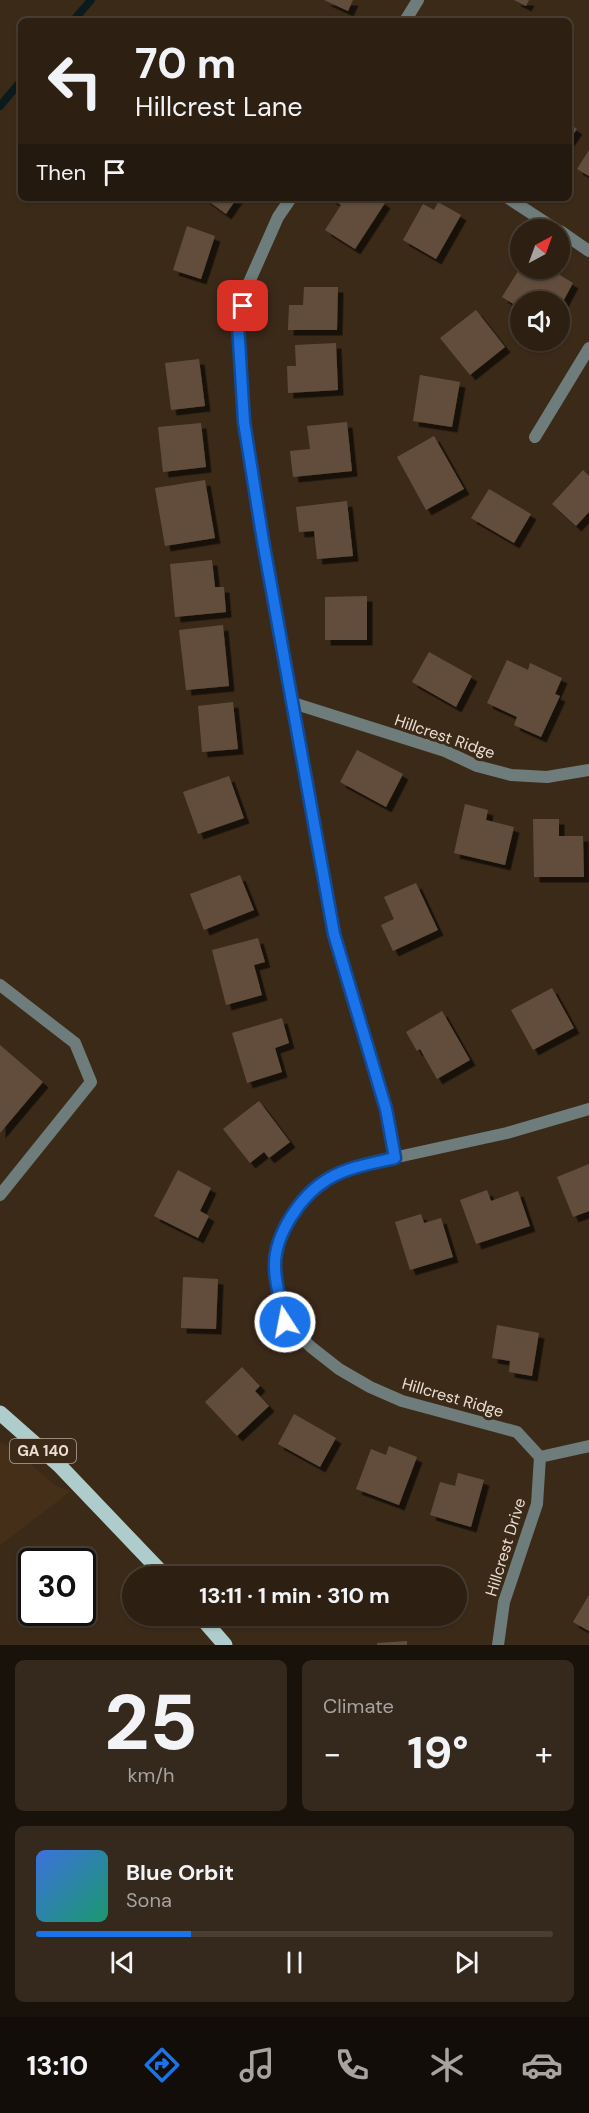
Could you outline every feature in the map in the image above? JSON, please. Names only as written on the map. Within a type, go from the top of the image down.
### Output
[{"type":"main road","name":"GA 140","points":[[0,1413],[59,1466],[155,1566]]},
{"type":"main road","points":[[209,1626],[225,1645]]},
{"type":"street","points":[[407,18],[418,0]]},
{"type":"street","points":[[289,201],[278,217],[247,287],[238,325],[244,422],[334,934],[386,1109],[395,1158]]},
{"type":"street","points":[[513,201],[541,219]]},
{"type":"street","points":[[570,238],[589,251]]},
{"type":"street","points":[[535,437],[589,348]]},
{"type":"street","name":"Hillcrest Ridge","points":[[293,703],[445,751],[477,766],[512,775],[547,777],[589,770]]},
{"type":"street","points":[[0,985],[75,1043],[91,1082],[0,1195]]},
{"type":"street","name":"Hillcrest Ridge","points":[[540,1457],[517,1432],[402,1401],[370,1387],[339,1369],[310,1347],[285,1322],[274,1267],[282,1232],[301,1202],[328,1179],[361,1165],[507,1133],[589,1109]]},
{"type":"street","points":[[540,1457],[589,1446]]},
{"type":"street","name":"Hillcrest Drive","points":[[498,1645],[504,1602],[537,1504],[540,1457]]},
{"type":"shaded area","points":[[0,1442],[13,1449],[56,1486],[71,1491],[0,1545]]},
{"type":"building","points":[[324,0],[353,0],[348,11]]},
{"type":"building","points":[[514,0],[529,0],[526,6]]},
{"type":"building","points":[[572,126],[577,129],[572,136]]},
{"type":"building","points":[[589,150],[589,176],[577,169]]},
{"type":"building","points":[[208,201],[235,201],[226,214]]},
{"type":"building","points":[[335,201],[382,201],[385,203],[355,249],[325,230],[341,205]]},
{"type":"building","points":[[438,202],[461,215],[436,259],[403,240],[423,204],[434,210]]},
{"type":"building","points":[[187,226],[215,236],[201,279],[173,270]]},
{"type":"building","points":[[513,279],[542,281],[543,279],[566,279],[573,283],[569,291],[510,291],[510,302],[502,297]]},
{"type":"building","points":[[304,287],[338,287],[337,330],[288,330],[289,305],[303,305]]},
{"type":"building","points":[[476,310],[505,347],[470,375],[440,338]]},
{"type":"building","points":[[336,343],[338,390],[288,393],[287,366],[296,366],[295,345]]},
{"type":"building","points":[[199,359],[205,406],[171,410],[165,363]]},
{"type":"building","points":[[420,375],[460,382],[452,427],[413,421]]},
{"type":"building","points":[[347,422],[352,471],[293,477],[290,451],[310,449],[307,426]]},
{"type":"building","points":[[201,423],[206,467],[163,472],[158,427]]},
{"type":"building","points":[[434,436],[464,489],[426,510],[397,457]]},
{"type":"building","points":[[583,470],[589,476],[589,512],[576,526],[552,504]]},
{"type":"building","points":[[205,480],[215,538],[165,546],[155,488]]},
{"type":"building","points":[[489,489],[531,514],[514,543],[471,518]]},
{"type":"building","points":[[347,501],[353,556],[317,559],[314,531],[299,532],[296,507]]},
{"type":"building","points":[[212,560],[215,587],[224,587],[226,612],[175,617],[170,564]]},
{"type":"building","points":[[367,596],[367,640],[325,640],[325,597]]},
{"type":"building","points":[[223,625],[229,686],[186,690],[179,630]]},
{"type":"building","points":[[429,652],[472,676],[456,707],[412,682]]},
{"type":"building","points":[[507,660],[528,670],[530,663],[562,678],[555,694],[560,696],[541,737],[514,725],[517,717],[487,703]]},
{"type":"building","points":[[233,702],[238,749],[202,752],[198,706]]},
{"type":"building","points":[[357,750],[403,774],[386,807],[340,782]]},
{"type":"building","points":[[229,776],[244,818],[198,834],[183,792]]},
{"type":"building","points":[[465,804],[488,810],[486,820],[514,827],[505,865],[454,853]]},
{"type":"building","points":[[533,819],[559,819],[559,836],[583,836],[584,877],[534,877]]},
{"type":"building","points":[[240,875],[254,910],[204,930],[190,894]]},
{"type":"building","points":[[416,883],[438,930],[393,951],[381,925],[394,919],[384,897]]},
{"type":"building","points":[[258,938],[265,962],[254,965],[262,995],[226,1005],[212,950]]},
{"type":"building","points":[[552,988],[574,1028],[533,1050],[511,1010]]},
{"type":"building","points":[[442,1011],[470,1060],[437,1079],[420,1049],[417,1051],[406,1032]]},
{"type":"building","points":[[282,1018],[289,1043],[275,1048],[282,1072],[247,1083],[232,1033]]},
{"type":"building","points":[[0,1045],[43,1082],[0,1133]]},
{"type":"building","points":[[259,1101],[290,1142],[269,1158],[264,1152],[250,1163],[223,1129]]},
{"type":"building","points":[[589,1164],[589,1211],[573,1217],[557,1177]]},
{"type":"building","points":[[178,1170],[211,1188],[200,1211],[209,1216],[198,1238],[154,1216]]},
{"type":"building","points":[[487,1190],[491,1201],[518,1191],[530,1226],[476,1244],[460,1200]]},
{"type":"building","points":[[421,1214],[424,1223],[441,1218],[453,1257],[410,1270],[395,1222]]},
{"type":"building","points":[[183,1277],[218,1279],[216,1329],[181,1328]]},
{"type":"building","points":[[497,1325],[539,1333],[532,1376],[509,1372],[510,1361],[492,1358]]},
{"type":"building","points":[[242,1367],[260,1386],[255,1391],[269,1406],[237,1436],[205,1402]]},
{"type":"building","points":[[294,1414],[336,1438],[320,1467],[278,1444]]},
{"type":"building","points":[[389,1446],[417,1457],[399,1505],[356,1489],[371,1449],[386,1455]]},
{"type":"building","points":[[458,1473],[484,1480],[471,1527],[430,1515],[440,1482],[455,1486]]},
{"type":"building","points":[[589,1595],[589,1631],[573,1622]]},
{"type":"building","points":[[407,1641],[407,1645],[377,1645],[377,1643]]},
{"type":"waterway","points":[[76,18],[91,0]]},
{"type":"waterway","points":[[0,106],[18,85]]},
{"type":"route","points":[[243,306],[238,325],[244,422],[263,541],[334,934],[386,1109],[395,1158],[361,1165],[328,1179],[301,1202],[282,1232],[274,1267],[285,1322]]}]
